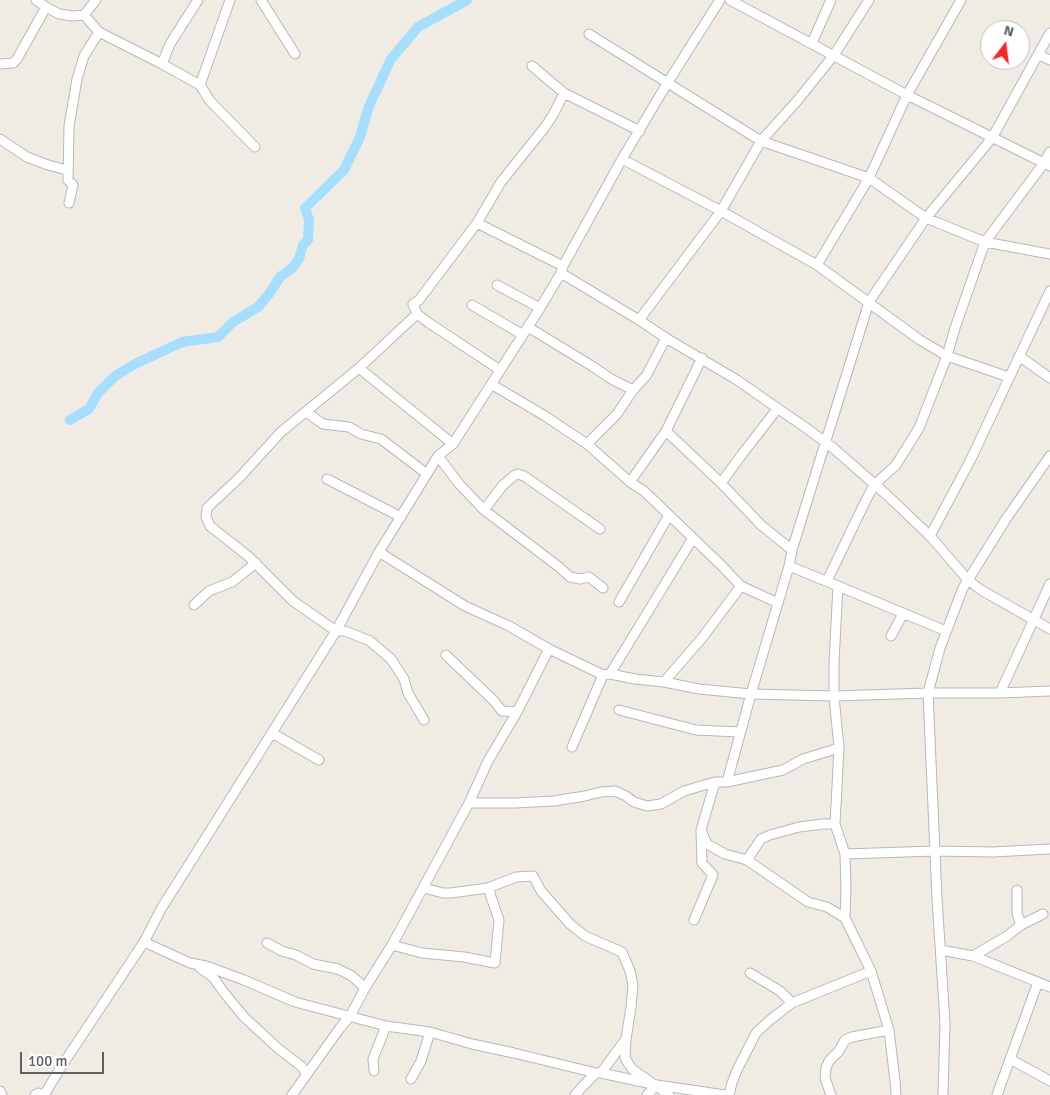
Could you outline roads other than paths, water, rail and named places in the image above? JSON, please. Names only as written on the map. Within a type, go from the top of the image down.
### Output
[{"type":"street","points":[[36,0],[59,14],[73,16],[84,15],[96,0]]},
{"type":"street","points":[[162,64],[170,44],[198,0]]},
{"type":"street","points":[[200,85],[230,0]]},
{"type":"street","points":[[261,0],[295,54]]},
{"type":"street","points":[[35,1095],[38,1093],[44,1095],[80,1037],[144,942],[161,909],[336,631],[379,552],[438,456],[453,444],[526,331],[562,270],[622,160],[668,82],[720,0]]},
{"type":"street","points":[[730,0],[908,95],[1047,165]]},
{"type":"street","points":[[812,43],[832,0]]},
{"type":"street","points":[[639,320],[721,212],[761,141],[834,55],[869,0]]},
{"type":"street","points":[[817,264],[868,178],[908,95],[961,0]]},
{"type":"street","points":[[0,64],[13,63],[17,59],[46,7]]},
{"type":"street","points":[[84,15],[100,32],[200,85],[210,100],[255,147]]},
{"type":"street","points":[[68,204],[73,185],[68,180],[69,126],[77,78],[84,56],[100,32]]},
{"type":"street","points":[[727,782],[792,550],[869,302],[926,218],[992,138],[1050,33]]},
{"type":"street","points":[[589,34],[761,141],[868,178],[926,218],[984,242],[1050,254]]},
{"type":"street","points":[[1038,55],[1050,60]]},
{"type":"street","points":[[532,66],[564,93],[640,131]]},
{"type":"street","points":[[500,370],[417,314],[413,304],[419,300],[478,223],[501,182],[545,127],[564,93]]},
{"type":"street","points":[[0,140],[27,157],[68,170]]},
{"type":"street","points":[[827,581],[864,502],[874,485],[896,465],[919,428],[947,356],[984,242],[1047,165],[1050,152]]},
{"type":"street","points":[[622,160],[817,264],[920,340],[947,356],[1009,376]]},
{"type":"street","points":[[478,223],[562,270],[666,338],[737,380],[778,408],[825,442],[888,496],[930,536],[968,580],[981,590],[1050,629]]},
{"type":"street","points":[[497,284],[540,308]]},
{"type":"street","points":[[930,536],[971,459],[1050,291]]},
{"type":"street","points":[[472,305],[592,366],[632,390]]},
{"type":"street","points":[[417,314],[359,368],[281,432],[239,478],[207,508],[206,517],[210,526],[241,550],[293,601],[336,631],[345,631],[370,641],[391,659],[404,679],[408,693],[424,720]]},
{"type":"street","points":[[587,444],[617,414],[632,390],[646,376],[666,338]]},
{"type":"street","points":[[1019,356],[1050,378]]},
{"type":"street","points":[[630,482],[666,431],[702,358]]},
{"type":"street","points":[[359,368],[453,444]]},
{"type":"street","points":[[491,384],[587,444],[630,482],[644,491],[741,586],[778,603]]},
{"type":"street","points":[[721,483],[778,408]]},
{"type":"street","points":[[306,412],[322,424],[349,427],[361,434],[381,439],[427,474]]},
{"type":"street","points":[[666,431],[721,483],[761,525],[792,550]]},
{"type":"street","points":[[438,456],[460,485],[484,510],[570,576],[580,579],[589,577],[603,588]]},
{"type":"street","points":[[943,1095],[945,1023],[928,693],[946,632],[963,588],[1006,518],[1050,456]]},
{"type":"street","points":[[484,510],[502,485],[518,474],[524,476],[600,529]]},
{"type":"street","points":[[327,479],[401,517]]},
{"type":"street","points":[[618,602],[669,515]]},
{"type":"street","points":[[572,747],[606,674],[693,538]]},
{"type":"street","points":[[379,552],[465,606],[508,626],[549,649],[606,674],[699,689],[751,694],[834,696],[1050,691]]},
{"type":"street","points":[[194,604],[208,592],[232,582],[256,564]]},
{"type":"street","points":[[789,566],[946,632]]},
{"type":"street","points":[[1000,693],[1050,584]]},
{"type":"street","points":[[664,682],[702,638],[741,586]]},
{"type":"street","points":[[838,586],[834,662],[834,696],[839,748],[835,824],[845,854],[845,918],[871,971],[889,1030],[896,1095]]},
{"type":"street","points":[[891,636],[904,614]]},
{"type":"street","points":[[292,1095],[350,1016],[392,945],[424,888],[469,803],[488,761],[517,712],[549,649]]},
{"type":"street","points":[[446,655],[502,711],[517,712]]},
{"type":"street","points":[[619,710],[696,730],[740,732]]},
{"type":"street","points":[[272,733],[319,760]]},
{"type":"street","points":[[469,803],[554,801],[614,791],[634,802],[647,806],[661,804],[684,791],[715,782],[727,782],[783,770],[803,759],[839,748]]},
{"type":"street","points":[[694,920],[713,876],[702,863],[701,830],[715,782]]},
{"type":"street","points":[[747,860],[761,839],[770,835],[799,827],[835,824]]},
{"type":"street","points":[[701,830],[707,844],[725,854],[747,860],[808,902],[827,907],[845,918]]},
{"type":"street","points":[[845,854],[935,851],[993,852],[1050,849]]},
{"type":"street","points":[[424,888],[444,893],[488,888],[516,877],[532,876],[541,891],[570,924],[584,936],[622,952],[630,971],[633,985],[625,1058],[632,1069],[669,1095]]},
{"type":"street","points":[[392,945],[422,953],[464,957],[495,963],[500,920],[488,888]]},
{"type":"street","points":[[1016,890],[1021,925]]},
{"type":"street","points":[[973,956],[1007,936],[1021,925],[1043,914]]},
{"type":"street","points":[[144,942],[190,963],[213,977],[244,1017],[280,1050],[301,1066],[307,1074]]},
{"type":"street","points":[[267,943],[313,964],[338,969],[352,976],[365,988]]},
{"type":"street","points":[[941,950],[973,956],[1050,987]]},
{"type":"street","points":[[190,963],[206,966],[244,980],[295,1002],[386,1026],[430,1032],[472,1044],[657,1085],[725,1095]]},
{"type":"street","points":[[730,1095],[737,1070],[756,1033],[770,1020],[792,1003],[871,971]]},
{"type":"street","points":[[750,973],[780,991],[792,1003]]},
{"type":"street","points":[[997,1095],[1038,982]]},
{"type":"street","points":[[374,1071],[373,1059],[386,1026]]},
{"type":"street","points":[[831,1095],[825,1078],[826,1068],[829,1060],[839,1051],[845,1040],[889,1030]]},
{"type":"street","points":[[411,1079],[421,1061],[430,1032]]},
{"type":"street","points":[[575,1095],[599,1073],[626,1039]]},
{"type":"street","points":[[1010,1059],[1050,1081]]},
{"type":"street","points":[[647,1095],[657,1085]]},
{"type":"street","points":[[0,1091],[2,1095]]},
{"type":"waterway","points":[[70,420],[89,409],[98,393],[115,376],[135,364],[182,342],[218,337],[233,322],[258,307],[280,277],[292,268],[299,259],[303,245],[308,240],[309,220],[305,208],[344,170],[360,137],[369,106],[391,59],[418,27],[467,0]]}]
